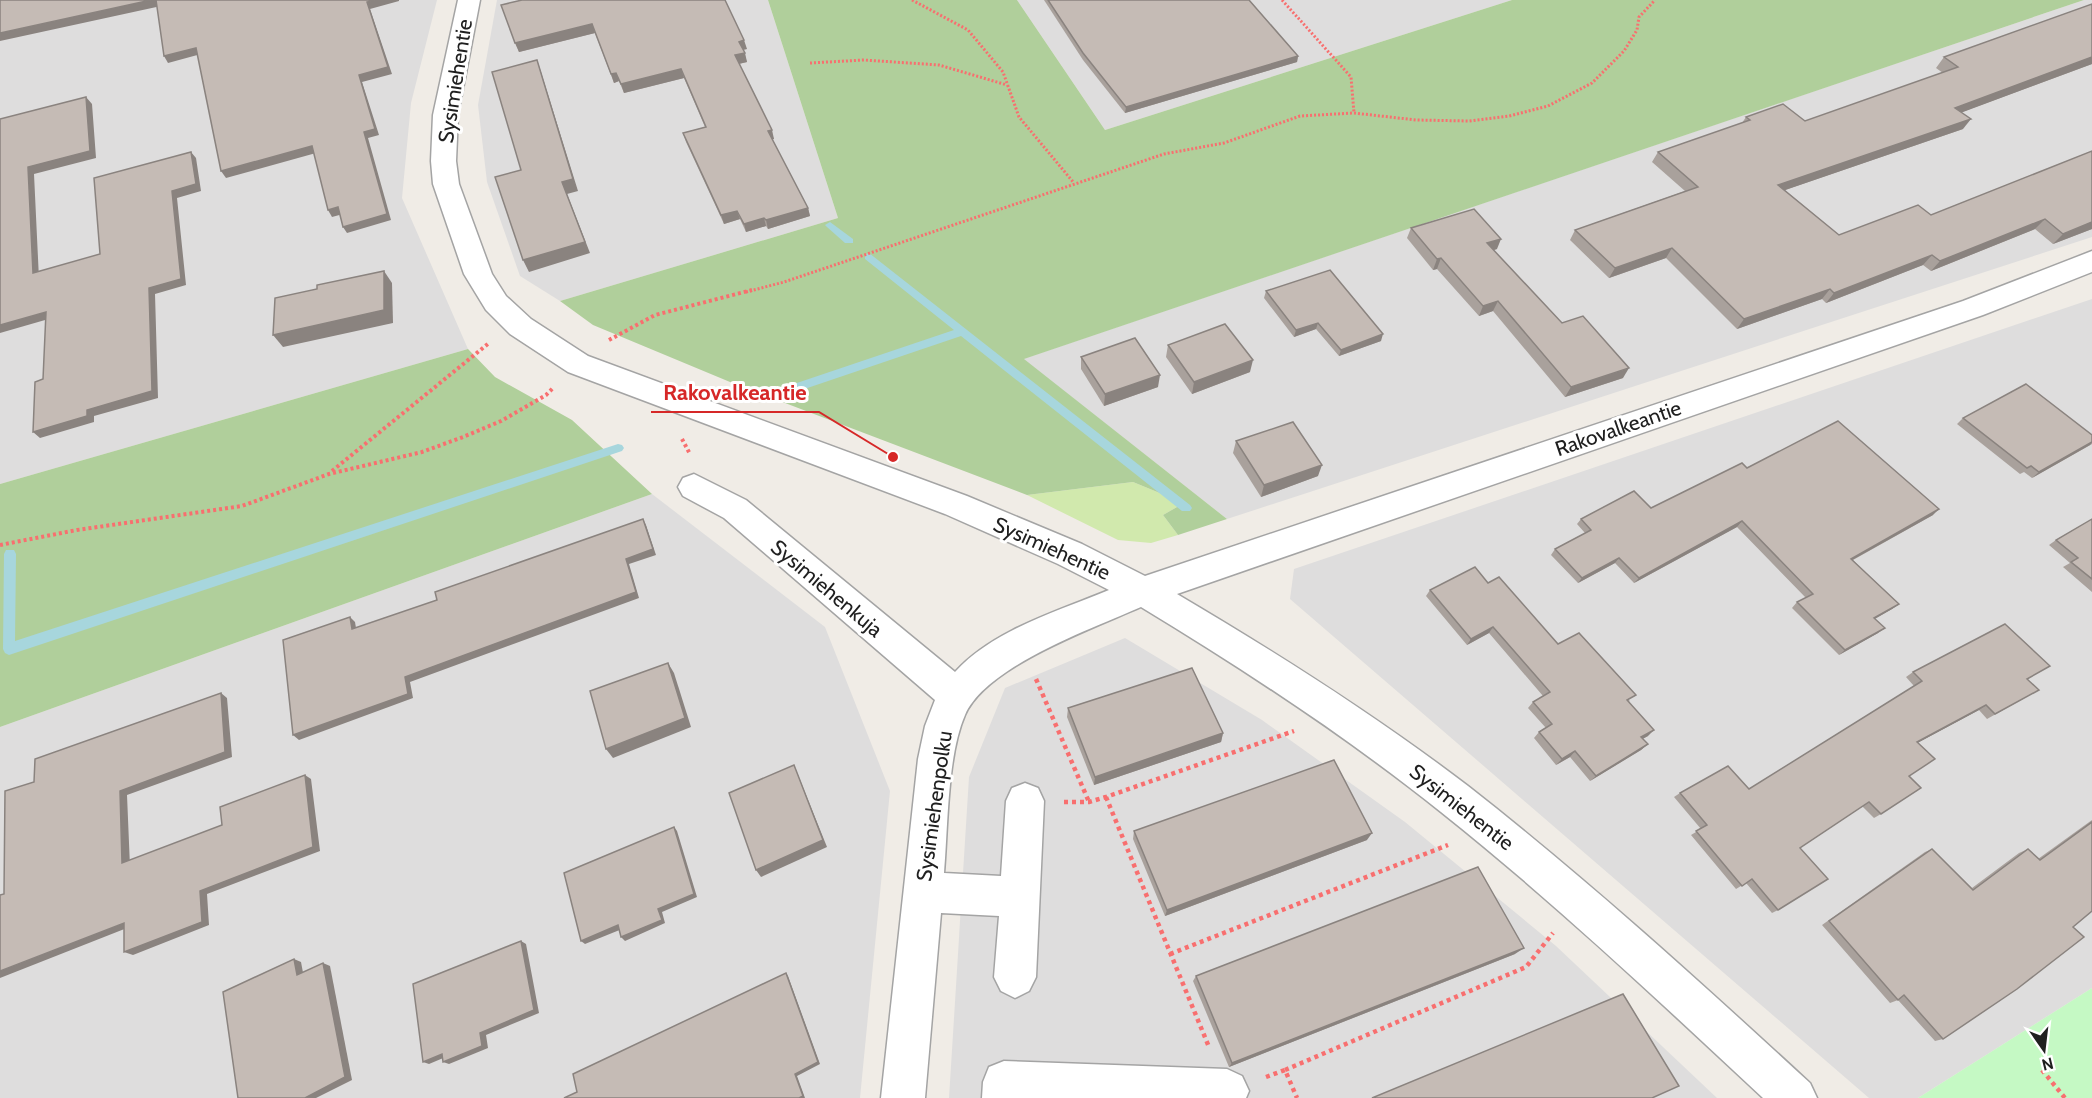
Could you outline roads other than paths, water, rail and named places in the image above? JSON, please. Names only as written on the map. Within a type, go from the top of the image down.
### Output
[{"type":"street","name":"Sysimiehentie","points":[[469,0],[452,77],[444,133],[446,186],[478,275],[492,299],[519,325],[545,346],[578,364],[956,505],[1070,554],[1143,591],[1326,705],[1454,799],[1616,933],[1795,1098]]},
{"type":"street","name":"Rakovalkeantie","points":[[1143,591],[1973,308],[2092,261]]},
{"type":"street","name":"Sysimiehenkuja","points":[[694,487],[735,509],[956,695]]},
{"type":"street","name":"Sysimiehenpolku","points":[[903,1098],[936,759],[943,726],[956,695],[982,669],[1022,646],[1143,591]]},
{"type":"street","points":[[1015,977],[1025,801]]},
{"type":"street","points":[[923,892],[1020,897]]},
{"type":"street","points":[[1004,1098],[1004,1082],[1227,1090]]},
{"type":"waterway","points":[[830,225],[849,241]]},
{"type":"waterway","points":[[869,257],[1186,508]]},
{"type":"waterway","points":[[765,398],[961,332]]},
{"type":"waterway","points":[[10,554],[9,649],[618,448]]},
{"type":"place","name":"Rakovalkeantie","points":[[893,457]]}]
